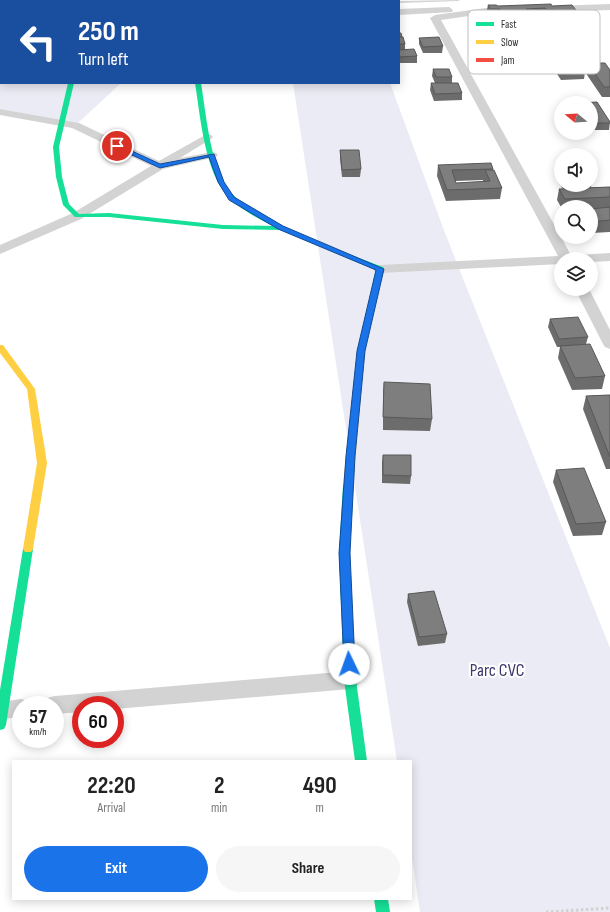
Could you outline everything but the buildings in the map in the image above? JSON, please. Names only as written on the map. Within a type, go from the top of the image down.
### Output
[{"type":"main road","points":[[71,84],[66,101],[63,123],[56,146],[59,177],[66,205],[77,216],[109,215],[223,227],[281,228]]},
{"type":"main road","points":[[198,84],[207,137],[212,155],[221,182],[232,198],[281,228],[380,269],[361,351],[350,456],[344,553],[350,680],[362,760]]},
{"type":"main road","points":[[0,347],[31,389],[42,463],[6,713]]},
{"type":"main road","points":[[381,900],[383,912]]},
{"type":"street","points":[[545,10],[610,7]]},
{"type":"street","points":[[400,12],[497,10]]},
{"type":"street","points":[[468,14],[435,18],[562,252]]},
{"type":"street","points":[[0,112],[75,126],[160,166],[212,155]]},
{"type":"street","points":[[0,250],[77,216],[207,137]]},
{"type":"street","points":[[598,258],[610,257]]},
{"type":"street","points":[[380,269],[554,260]]},
{"type":"street","points":[[586,296],[610,344]]},
{"type":"street","points":[[64,704],[350,680]]},
{"type":"lane","points":[[400,2],[458,0]]},
{"type":"path","points":[[546,912],[610,908]]},
{"type":"green space","points":[[0,84],[120,84],[78,123],[0,109]]},
{"type":"green space","name":"Parc CVC","points":[[293,84],[390,84],[445,233],[610,648],[610,912],[420,912],[412,858],[412,760],[397,760]]},
{"type":"traffic: fast","points":[[71,84],[56,147],[59,177],[66,205],[77,216],[109,215],[223,227],[281,228]]},
{"type":"traffic: fast","points":[[198,84],[210,151],[225,189],[235,200],[272,223],[320,245],[380,269],[377,281]]},
{"type":"traffic: fast","points":[[348,485],[344,553],[350,680],[361,760]]},
{"type":"traffic: fast","points":[[0,725],[28,549]]},
{"type":"traffic: fast","points":[[381,900],[383,912]]},
{"type":"traffic: slow","points":[[348,485],[361,351],[377,281]]},
{"type":"traffic: slow","points":[[0,347],[31,389],[42,463],[28,549]]},
{"type":"route","points":[[117,146],[160,166],[212,155],[221,182],[232,198],[281,228],[380,269],[361,351],[350,456],[344,553],[349,664]]}]
